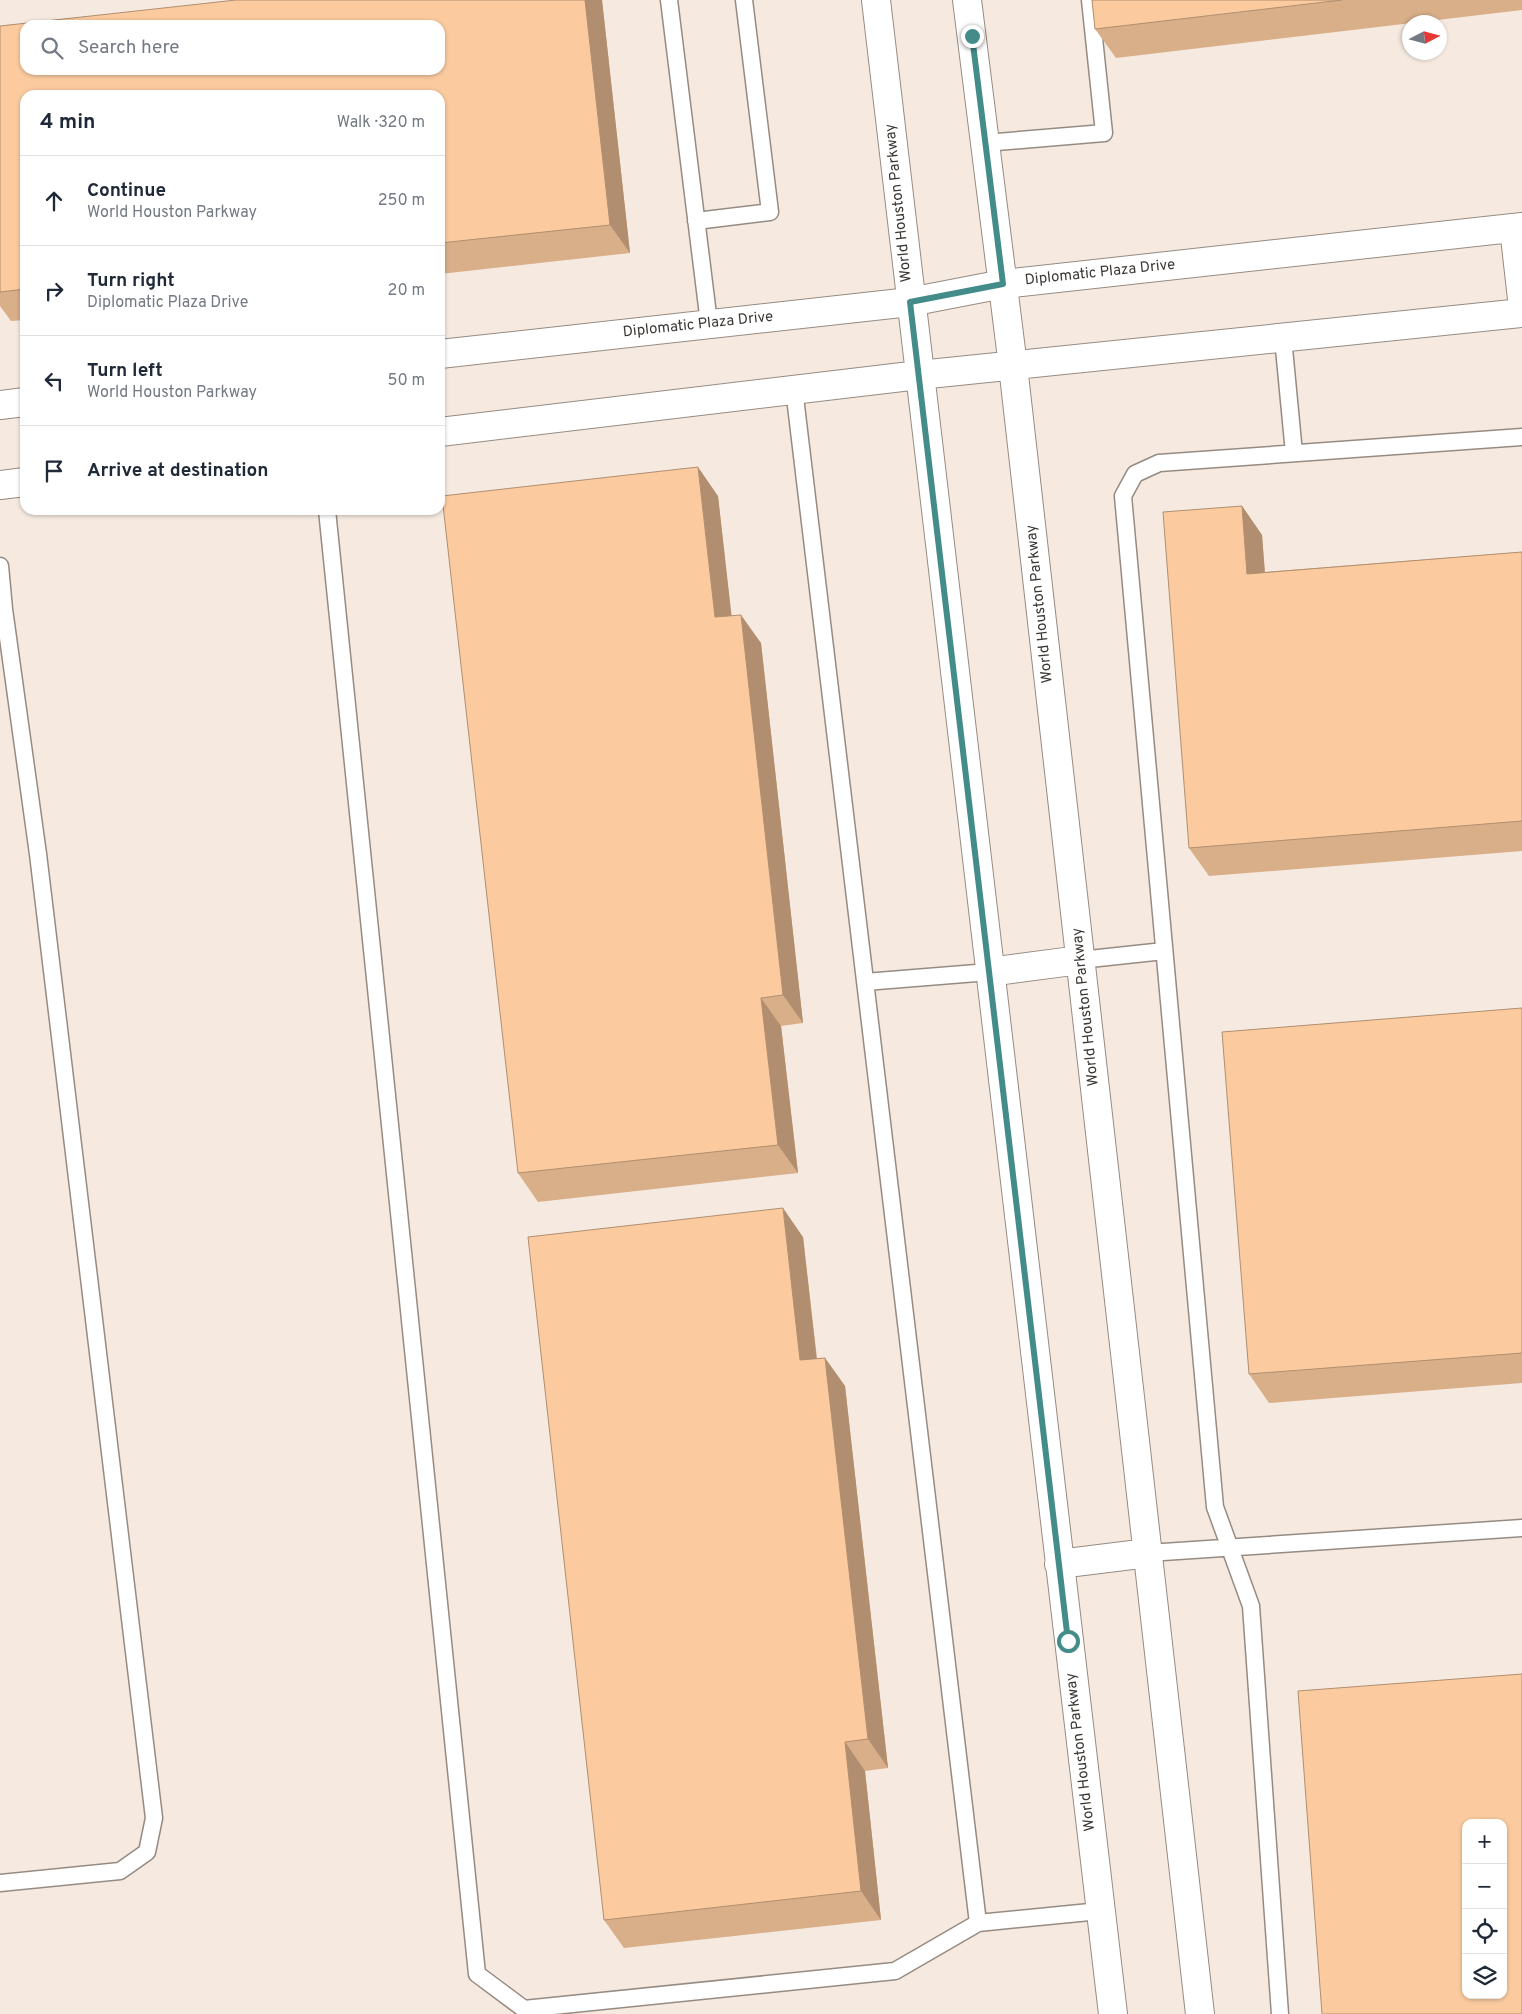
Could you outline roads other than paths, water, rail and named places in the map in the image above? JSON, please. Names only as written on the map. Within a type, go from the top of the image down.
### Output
[{"type":"street","name":"World Houston Parkway","points":[[876,0],[1112,2014]]},
{"type":"street","name":"World Houston Parkway","points":[[967,0],[1013,366],[1200,2014]]},
{"type":"street","name":"Diplomatic Plaza Drive","points":[[445,353],[910,302],[1003,284],[1518,228]]},
{"type":"street","points":[[1518,228],[1522,299]]},
{"type":"street","points":[[445,431],[919,375],[1522,313]]},
{"type":"street","points":[[0,405],[20,403]]},
{"type":"street","points":[[0,485],[20,483]]},
{"type":"street","points":[[989,972],[1080,960]]},
{"type":"street","points":[[1059,1564],[1148,1553]]},
{"type":"lane","points":[[669,0],[708,324]]},
{"type":"lane","points":[[696,221],[770,212],[744,0]]},
{"type":"lane","points":[[985,143],[1104,133],[1090,0]]},
{"type":"lane","points":[[1283,338],[1294,453]]},
{"type":"lane","points":[[794,389],[978,1923]]},
{"type":"lane","points":[[1280,2014],[1251,1606],[1215,1507],[1123,496],[1134,474],[1159,463],[1522,437]]},
{"type":"lane","points":[[328,515],[476,1974],[524,2009],[896,1971],[978,1923],[1100,1911]]},
{"type":"lane","points":[[0,566],[2,609],[40,864],[154,1818],[147,1852],[120,1871],[0,1883]]},
{"type":"lane","points":[[1080,960],[1164,951]]},
{"type":"lane","points":[[865,982],[989,972]]},
{"type":"lane","points":[[1148,1553],[1522,1528]]}]
